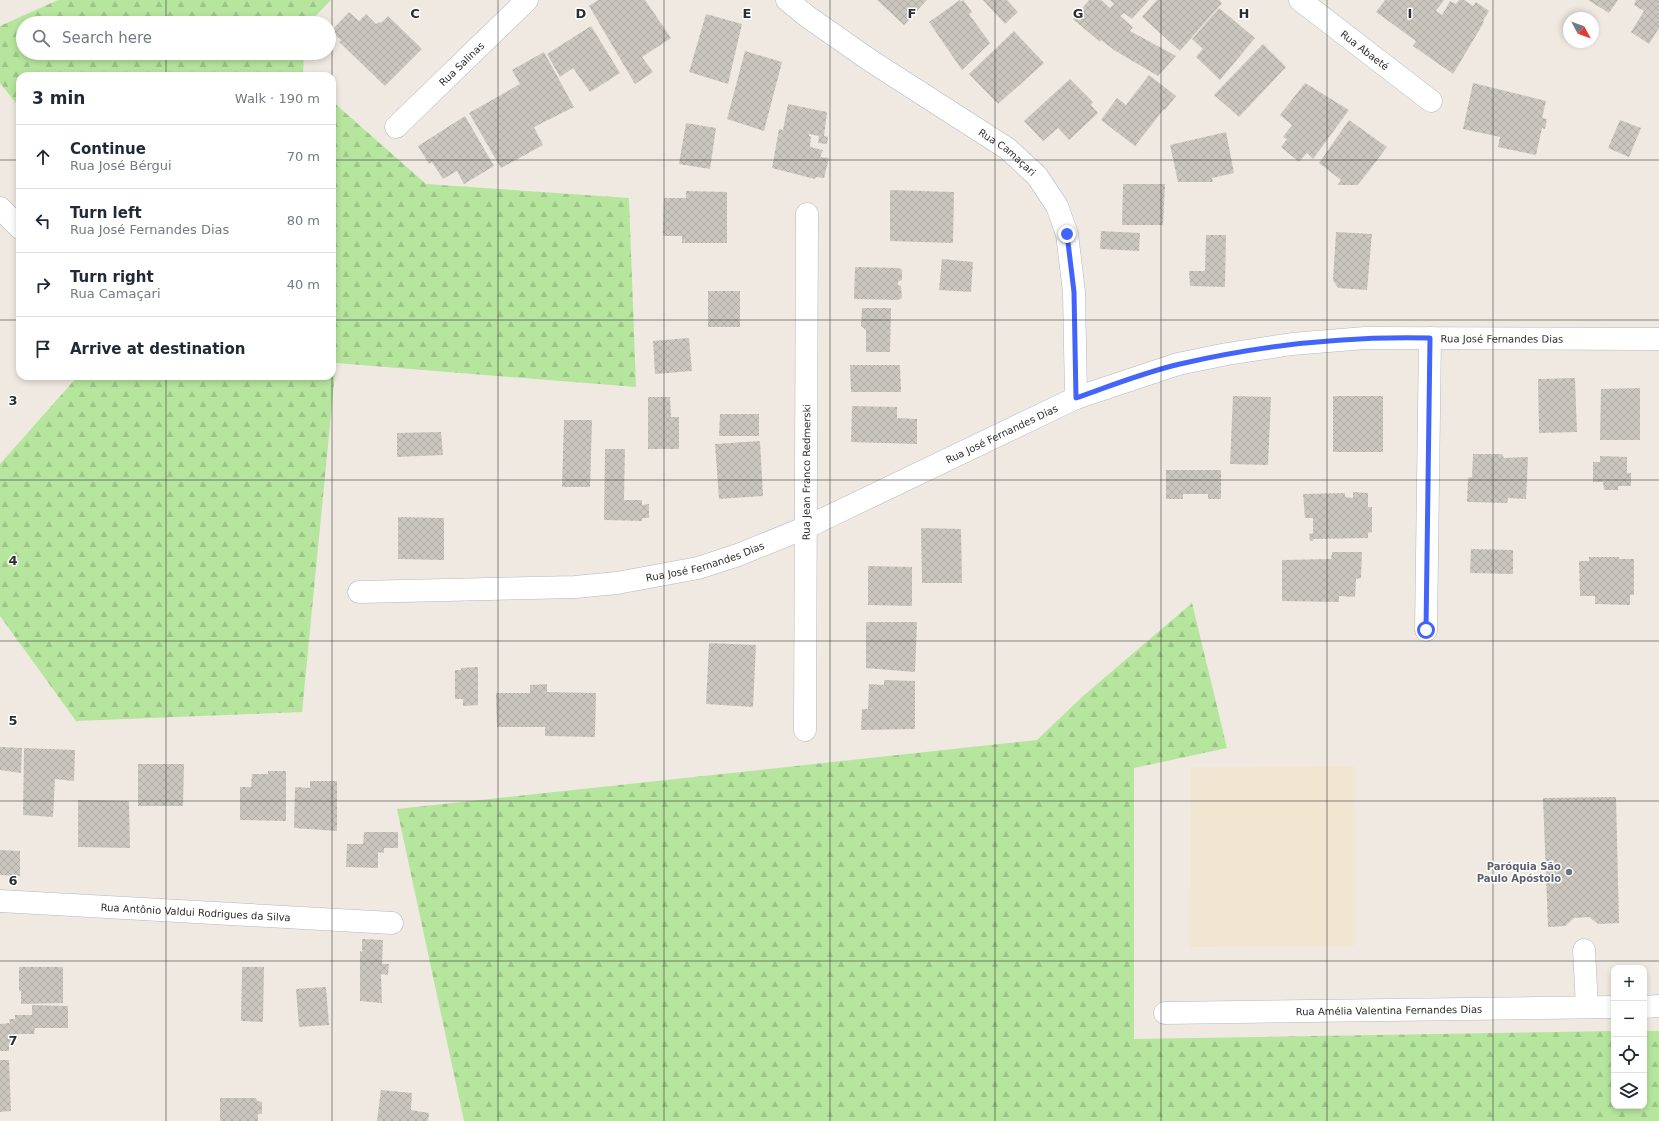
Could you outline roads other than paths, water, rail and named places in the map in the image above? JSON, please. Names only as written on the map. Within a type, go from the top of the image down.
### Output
[{"type":"street","name":"Rua Salinas","points":[[396,127],[527,0]]},
{"type":"street","name":"Rua Camaçari","points":[[787,0],[808,17],[871,61],[1008,149],[1037,176],[1057,206],[1067,234],[1074,292],[1076,398]]},
{"type":"street","name":"Rua Abaeté","points":[[1300,0],[1431,101]]},
{"type":"street","points":[[0,208],[16,224]]},
{"type":"street","name":"Rua Jean Franco Redmerski","points":[[805,730],[807,527],[807,214]]},
{"type":"street","points":[[1426,630],[1430,338]]},
{"type":"street","name":"Rua José Fernandes Dias","points":[[359,592],[532,589],[617,583],[698,568],[738,555],[807,527],[1076,398],[1178,364],[1227,354],[1332,339],[1659,339]]},
{"type":"street","name":"Rua Antônio Valdui Rodrigues da Silva","points":[[0,901],[392,923]]},
{"type":"street","points":[[1584,950],[1587,1007]]},
{"type":"street","points":[[1647,1007],[1659,1006]]},
{"type":"street","name":"Rua Amélia Valentina Fernandes Dias","points":[[1165,1013],[1611,1007]]},
{"type":"place","name":"Paróquia São Paulo Apóstolo","points":[[1569,872]]}]
